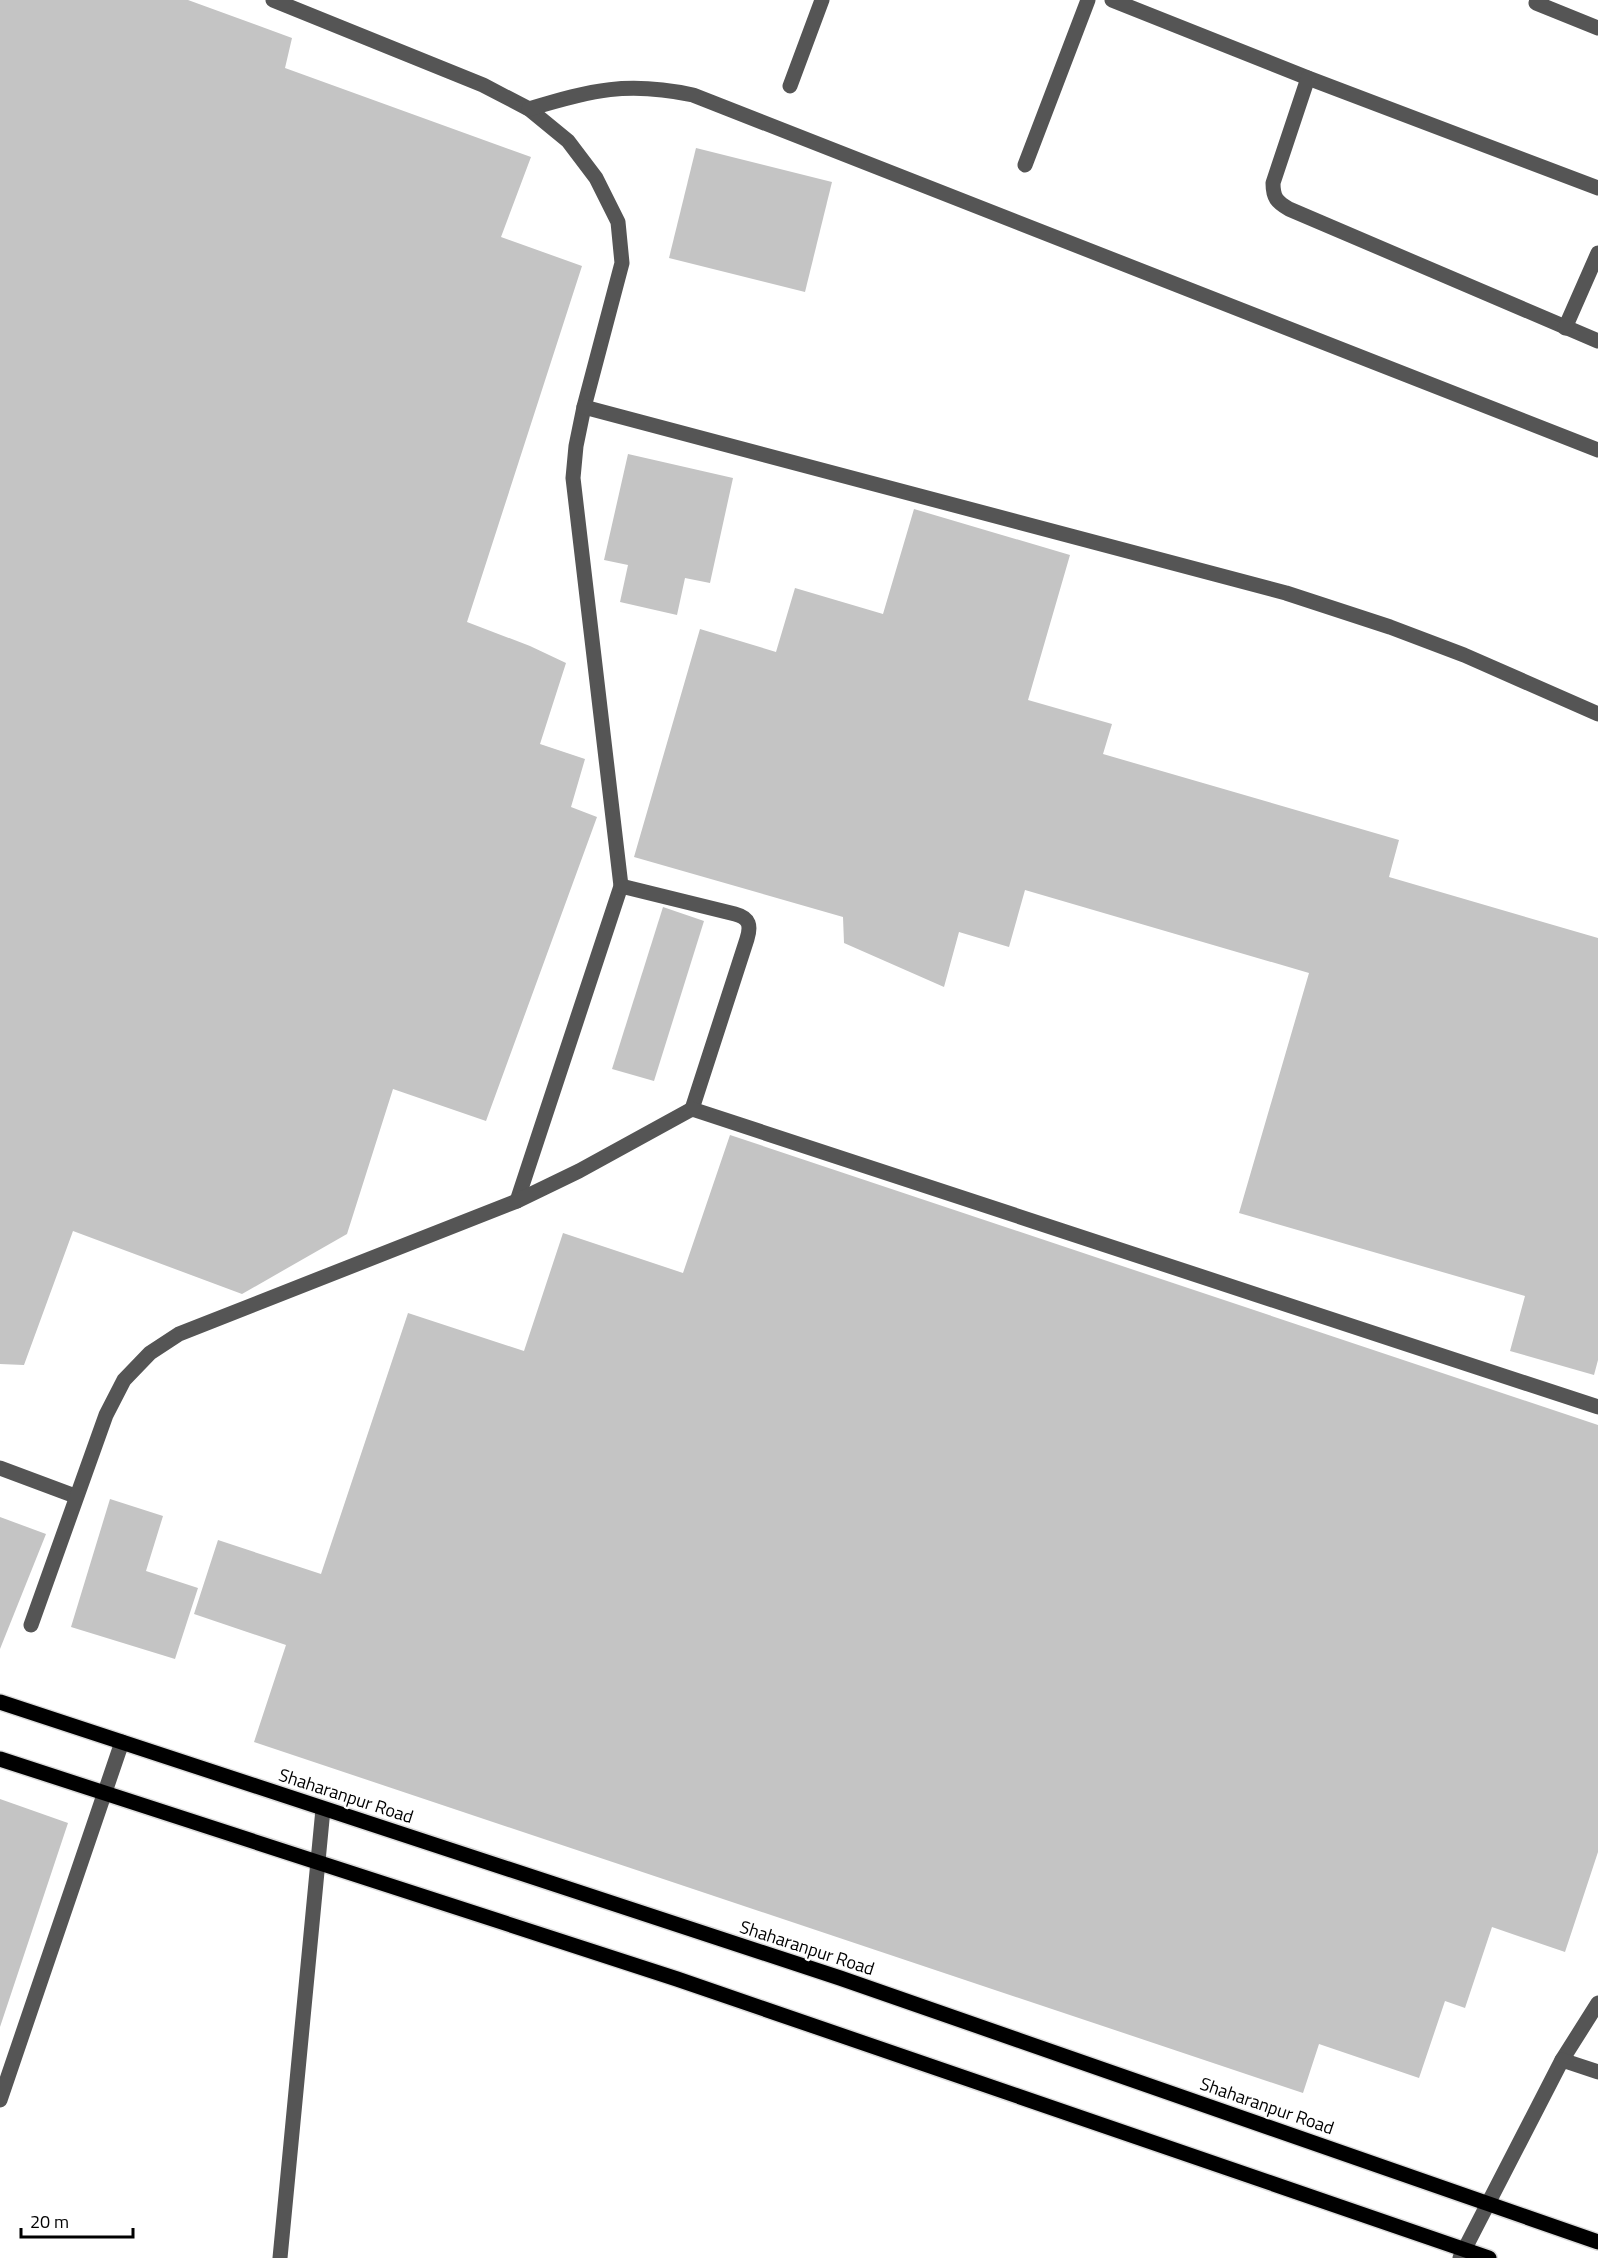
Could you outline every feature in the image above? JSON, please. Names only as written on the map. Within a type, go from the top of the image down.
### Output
[{"type":"main road","name":"Shaharanpur Road","points":[[0,1702],[840,1978],[1598,2242]]},
{"type":"main road","points":[[0,1759],[677,1979],[1461,2254],[1489,2258]]},
{"type":"street","points":[[273,0],[483,85],[529,109],[568,141],[596,178],[618,222],[622,263],[584,407],[576,446],[573,478],[621,886],[517,1202]]},
{"type":"street","points":[[790,86],[822,0]]},
{"type":"street","points":[[1025,165],[1088,0]]},
{"type":"street","points":[[1112,0],[1308,78],[1598,188]]},
{"type":"street","points":[[1536,3],[1598,28]]},
{"type":"street","points":[[1308,78],[1274,183],[1273,195],[1278,203],[1598,341]]},
{"type":"street","points":[[529,109],[601,89],[635,87],[668,89],[693,95],[1598,450]]},
{"type":"street","points":[[1565,328],[1598,253]]},
{"type":"street","points":[[584,407],[1286,593],[1390,627],[1464,655],[1598,714]]},
{"type":"street","points":[[31,1625],[75,1496],[106,1415],[124,1380],[150,1353],[179,1334],[517,1202],[692,1109],[747,939],[750,928],[748,921],[735,914],[621,886]]},
{"type":"street","points":[[692,1109],[1598,1407]]},
{"type":"street","points":[[0,1468],[75,1496]]},
{"type":"street","points":[[0,2100],[122,1742]]},
{"type":"street","points":[[280,2258],[323,1809]]},
{"type":"street","points":[[1461,2254],[1562,2060],[1598,2003]]},
{"type":"street","points":[[1562,2060],[1598,2072]]},
{"type":"building","points":[[0,0],[188,0],[292,38],[285,68],[531,157],[501,237],[582,266],[467,622],[530,646],[566,663],[540,744],[585,759],[571,807],[597,817],[486,1121],[393,1089],[347,1234],[242,1294],[73,1231],[24,1365],[0,1364]]},
{"type":"building","points":[[696,148],[832,182],[805,292],[669,258]]},
{"type":"building","points":[[628,454],[733,478],[710,583],[685,578],[677,615],[620,602],[628,565],[604,560]]},
{"type":"building","points":[[914,509],[1070,555],[1028,700],[1112,724],[1103,754],[1399,840],[1389,877],[1598,938],[1598,1360],[1594,1375],[1510,1351],[1525,1296],[1239,1213],[1309,973],[1025,890],[1009,947],[959,932],[944,987],[844,943],[843,917],[634,857],[700,629],[776,652],[795,588],[883,614]]},
{"type":"building","points":[[663,907],[704,921],[654,1081],[612,1069]]},
{"type":"building","points":[[730,1135],[1598,1425],[1598,1852],[1565,1952],[1492,1927],[1465,2008],[1445,2001],[1419,2078],[1319,2044],[1303,2093],[254,1742],[286,1645],[194,1614],[218,1540],[321,1574],[408,1313],[524,1351],[563,1233],[683,1273]]},
{"type":"building","points":[[110,1499],[163,1516],[146,1571],[198,1588],[175,1659],[71,1627]]},
{"type":"building","points":[[0,1517],[46,1534],[0,1649]]},
{"type":"building","points":[[0,1799],[68,1823],[0,2027]]}]
